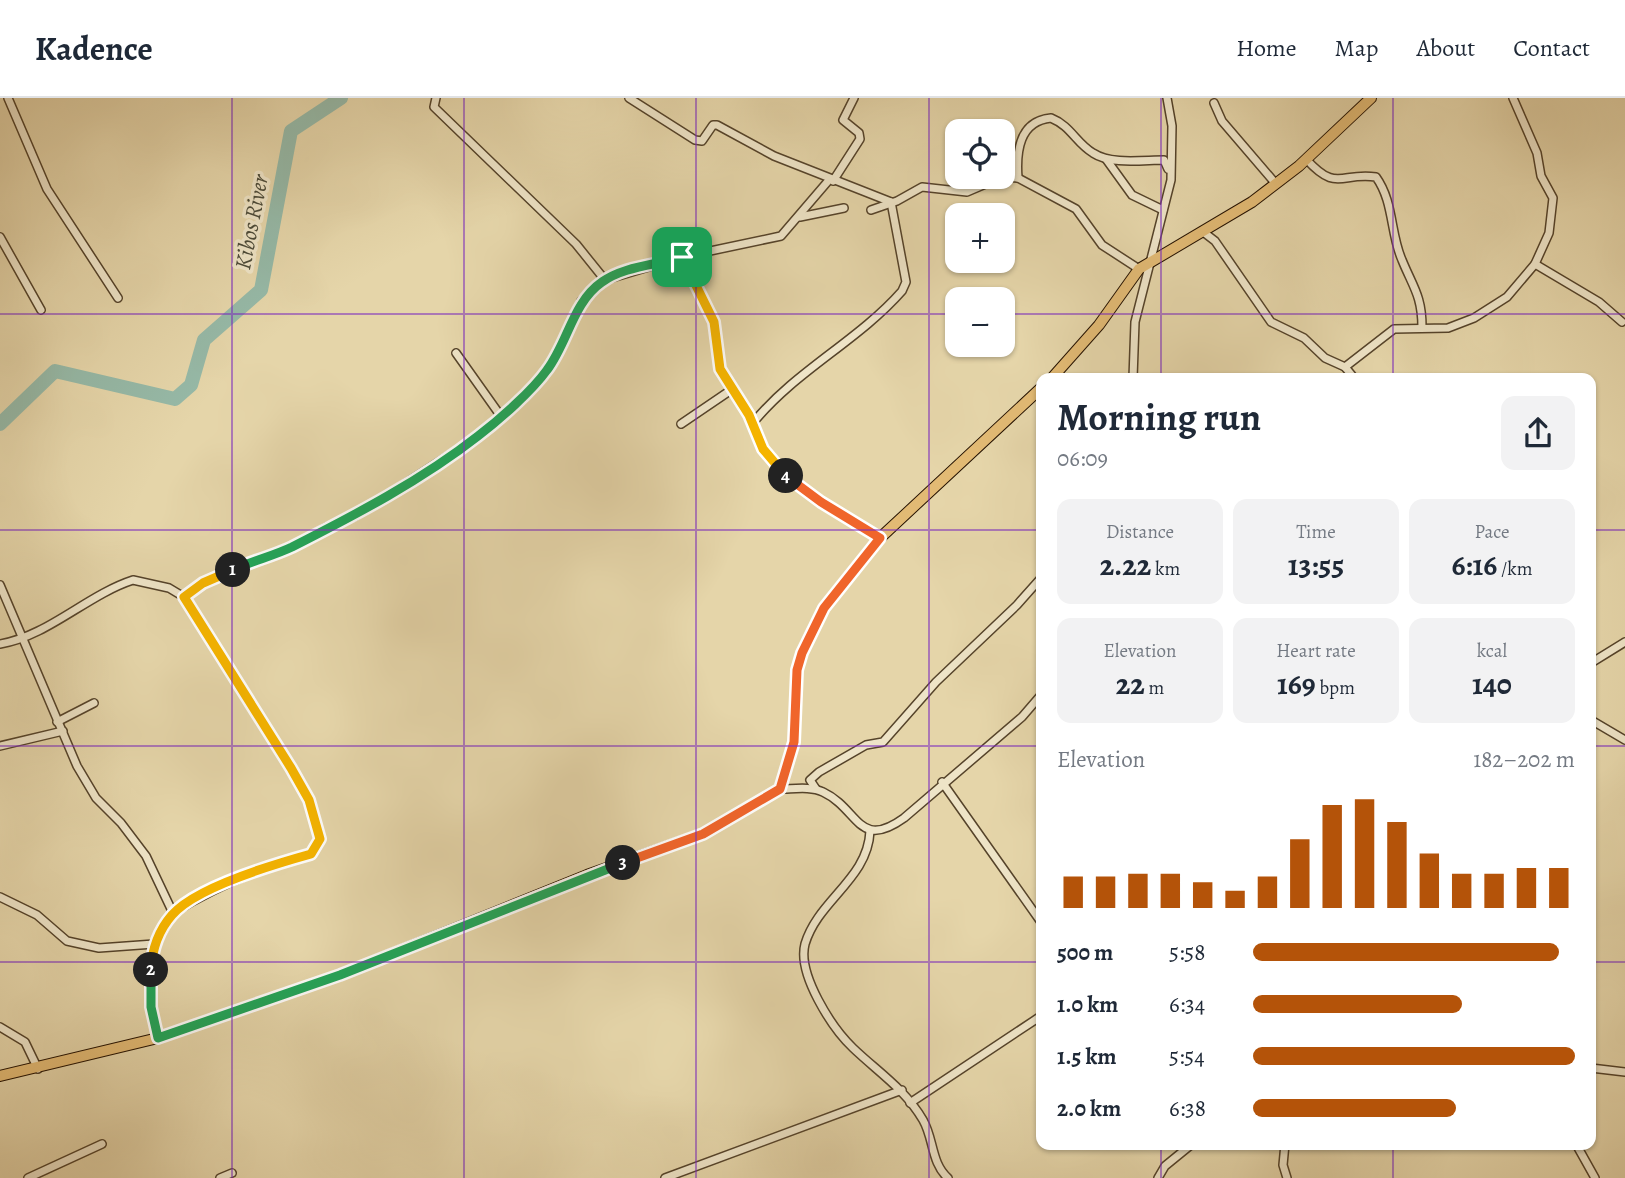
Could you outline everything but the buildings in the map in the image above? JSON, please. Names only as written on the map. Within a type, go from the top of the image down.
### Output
[{"type":"main road","points":[[1056,373],[1099,325],[1139,269],[1252,202],[1306,159],[1371,98]]},
{"type":"main road","points":[[0,1076],[158,1038],[340,975],[587,875],[703,834],[780,789],[794,742],[797,670],[802,653],[824,608],[880,538],[1036,393]]},
{"type":"street","points":[[8,98],[47,189],[118,298]]},
{"type":"street","points":[[436,98],[434,107],[576,244],[605,280]]},
{"type":"street","points":[[629,98],[695,140],[702,141],[713,125],[717,125],[774,156],[831,181],[891,202]]},
{"type":"street","points":[[184,597],[203,583],[290,547],[355,516],[479,436],[524,396],[548,369],[578,313],[581,301],[605,280],[682,257],[776,238],[800,217],[831,181],[860,139],[859,133],[843,120],[854,98]]},
{"type":"street","points":[[1133,373],[1135,322],[1144,277],[1152,262],[1171,174],[1169,152],[1172,126],[1167,98]]},
{"type":"street","points":[[1345,367],[1386,332],[1422,327],[1448,328],[1474,318],[1507,297],[1535,264],[1549,233],[1553,198],[1541,176],[1537,153],[1513,98]]},
{"type":"street","points":[[1214,103],[1222,121],[1276,184]]},
{"type":"street","points":[[1018,178],[1017,148],[1029,126],[1041,119],[1051,118],[1063,123],[1092,153],[1106,159],[1164,160],[1171,174]]},
{"type":"street","points":[[1106,159],[1132,195],[1163,210]]},
{"type":"street","points":[[1306,159],[1319,173],[1330,179],[1376,177],[1384,188],[1401,259],[1419,294],[1422,327]]},
{"type":"street","points":[[1015,178],[1076,209],[1102,244],[1139,269]]},
{"type":"street","points":[[871,210],[922,187],[967,192],[974,189]]},
{"type":"street","points":[[753,423],[771,400],[827,359],[902,291],[906,282],[891,202]]},
{"type":"street","points":[[800,217],[844,208]]},
{"type":"street","points":[[1202,231],[1215,241],[1272,322],[1304,338],[1325,358],[1345,367],[1350,373]]},
{"type":"street","points":[[0,237],[41,310]]},
{"type":"street","points":[[682,257],[708,305],[717,339],[720,369],[753,423],[763,449],[788,478],[880,538]]},
{"type":"street","points":[[1535,264],[1599,302],[1622,322]]},
{"type":"street","points":[[456,353],[500,415]]},
{"type":"street","points":[[681,424],[731,390]]},
{"type":"street","points":[[0,644],[23,640],[60,617],[133,580],[169,588],[184,597],[309,800],[320,839],[311,854],[280,861],[219,885],[173,913],[155,944],[150,969],[151,1007],[158,1038]]},
{"type":"street","points":[[0,584],[57,722],[96,797],[121,822],[146,856],[173,913]]},
{"type":"street","points":[[816,789],[810,780],[819,772],[866,745],[883,742],[936,682],[1036,584]]},
{"type":"street","points":[[1596,660],[1625,642]]},
{"type":"street","points":[[780,789],[816,789],[831,797],[870,831],[883,832],[1022,717],[1036,701]]},
{"type":"street","points":[[57,722],[94,703]]},
{"type":"street","points":[[1596,723],[1625,740]]},
{"type":"street","points":[[0,746],[63,731]]},
{"type":"street","points":[[943,782],[1036,915]]},
{"type":"street","points":[[870,831],[866,858],[813,926],[805,945],[804,962],[816,994],[843,1038],[902,1090],[923,1120],[933,1142],[938,1168],[948,1178]]},
{"type":"street","points":[[0,897],[37,915],[67,941],[99,948],[155,944]]},
{"type":"street","points":[[910,1103],[1036,1019]]},
{"type":"street","points":[[0,1027],[26,1042],[38,1069]]},
{"type":"street","points":[[1596,1069],[1625,1072]]},
{"type":"street","points":[[665,1178],[902,1090]]},
{"type":"street","points":[[28,1178],[102,1144]]},
{"type":"street","points":[[1158,1178],[1165,1166],[1185,1150]]},
{"type":"street","points":[[1284,1150],[1283,1165],[1287,1178]]},
{"type":"street","points":[[1579,1150],[1595,1178]]},
{"type":"street","points":[[220,1178],[232,1174]]},
{"type":"waterway","name":"Kibos River","points":[[0,424],[55,371],[175,399],[191,385],[204,340],[261,290],[291,131],[341,98]]},
{"type":"route","points":[[682,257],[708,305],[714,322],[720,369],[749,415],[763,449],[788,478],[801,488],[880,538],[824,608],[802,653],[797,670],[794,742],[790,764],[780,789],[726,823],[681,843],[587,875],[340,975],[158,1038],[151,1007],[152,950],[173,913],[219,885],[280,861],[311,854],[320,839],[320,830],[309,800],[184,597],[203,583],[290,547],[355,516],[479,436],[488,425],[524,396],[548,369],[565,340],[581,301],[598,285],[625,271],[682,257]]}]
